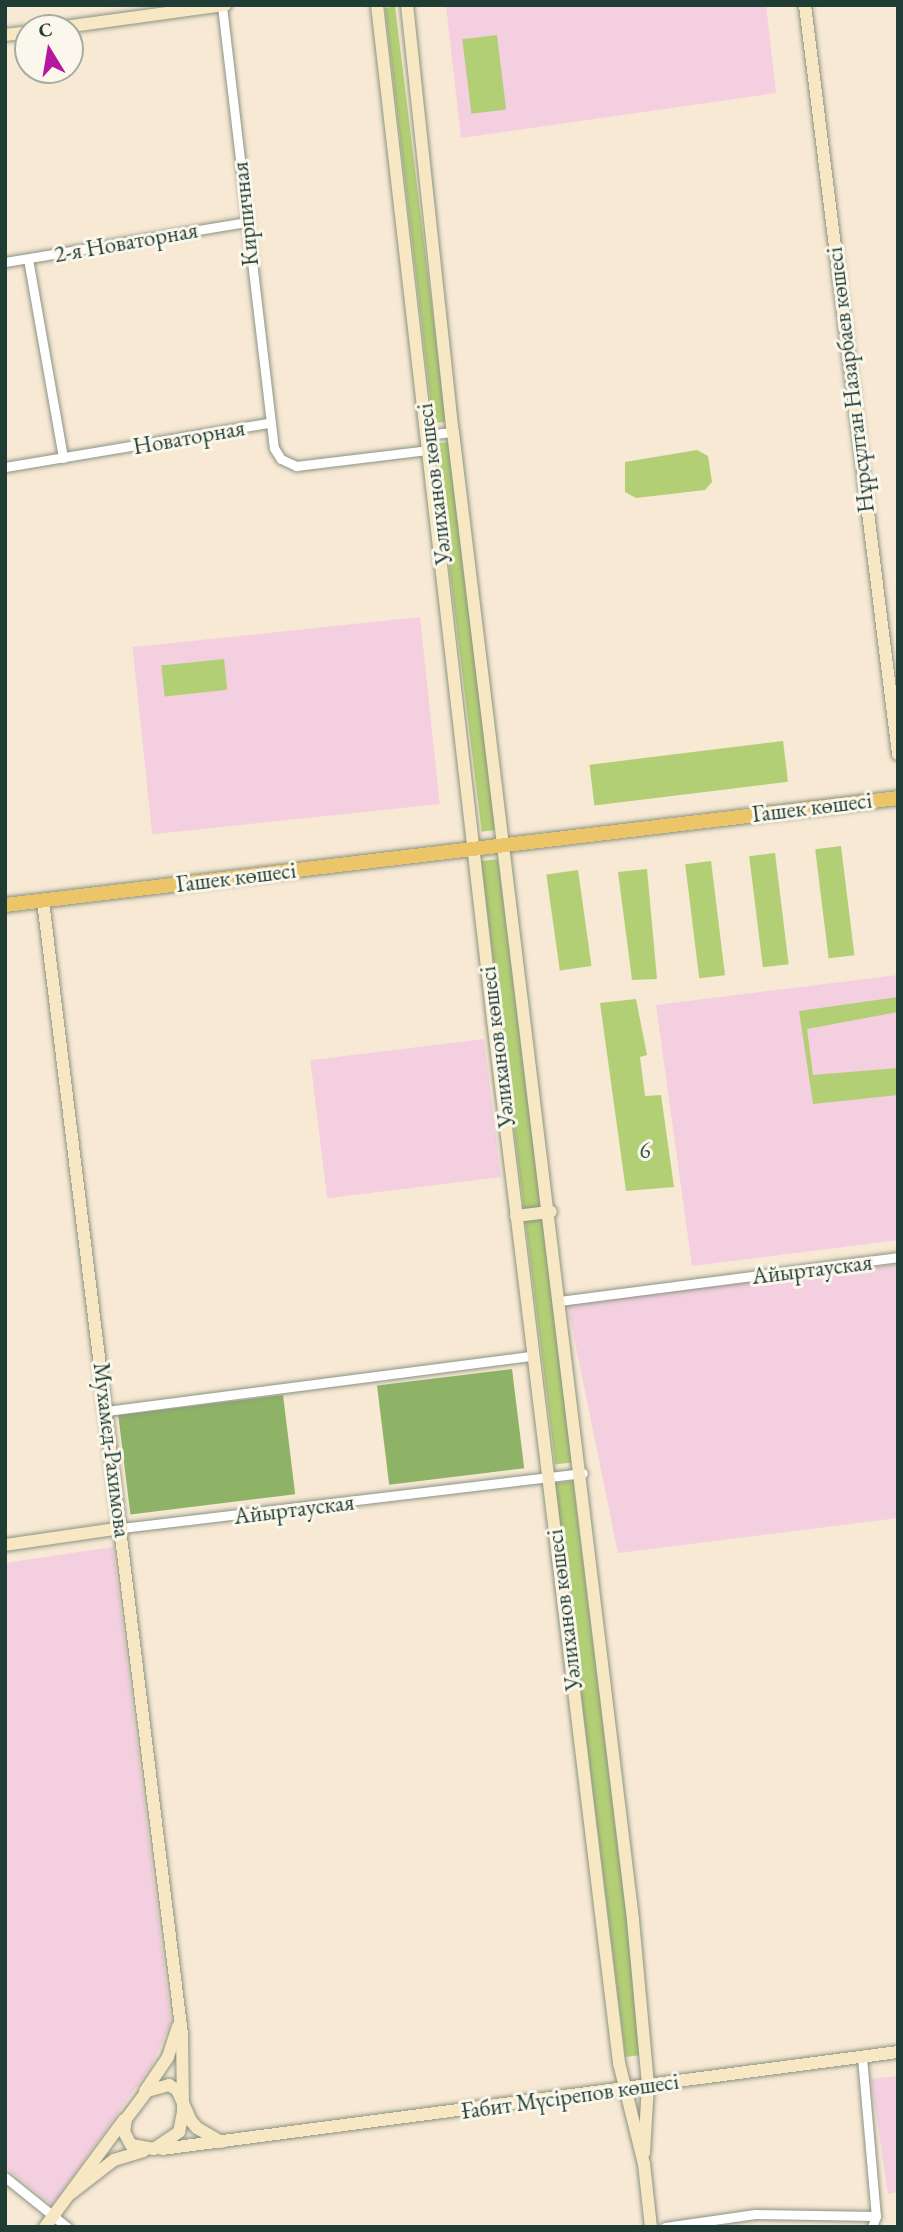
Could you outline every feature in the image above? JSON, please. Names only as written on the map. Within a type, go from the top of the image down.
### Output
[{"type":"main road","points":[[84,24],[223,5]]},
{"type":"main road","name":"Уәлиханов көшесі","points":[[377,5],[428,435],[471,848],[533,1356],[625,2088],[643,2164]]},
{"type":"main road","name":"Уәлиханов көшесі","points":[[407,5],[453,432],[583,1473],[646,2059],[648,2085],[643,2164]]},
{"type":"main road","name":"Нұрсұлтан Назарбаев көшесі","points":[[805,5],[898,754]]},
{"type":"main road","name":"Гашек көшесі","points":[[5,905],[898,798]]},
{"type":"main road","name":"Мухамед-Рахимова","points":[[43,901],[180,1999]]},
{"type":"main road","points":[[516,1216],[551,1212]]},
{"type":"main road","name":"Айыртауская","points":[[5,1545],[122,1528]]},
{"type":"main road","points":[[180,1999],[183,2103],[179,2132],[154,2149],[135,2147],[125,2137],[125,2123],[135,2104],[147,2091],[162,2085],[175,2087],[183,2103],[197,2128],[221,2142]]},
{"type":"main road","points":[[49,2221],[168,2057],[176,2035],[180,1999]]},
{"type":"main road","name":"Ғабит Мүсірепов көшесі","points":[[70,2194],[114,2160],[154,2149],[242,2140],[898,2052]]},
{"type":"main road","points":[[643,2164],[651,2227]]},
{"type":"street","name":"Кирпичная","points":[[223,5],[269,423]]},
{"type":"street","name":"2-я Новаторная","points":[[5,261],[246,222]]},
{"type":"street","points":[[28,258],[63,458]]},
{"type":"street","name":"Новаторная","points":[[5,467],[269,423],[277,454],[296,466],[429,450]]},
{"type":"street","points":[[428,435],[453,432]]},
{"type":"street","name":"Айыртауская","points":[[560,1301],[898,1257]]},
{"type":"street","points":[[107,1411],[533,1356]]},
{"type":"street","name":"Айыртауская","points":[[122,1528],[583,1473]]},
{"type":"street","points":[[862,2057],[876,2216],[872,2227]]},
{"type":"street","points":[[5,2177],[49,2221],[67,2227]]},
{"type":"street","points":[[664,2227],[811,2212],[876,2216]]},
{"type":"shaded area","points":[[446,5],[766,5],[776,93],[461,138]]},
{"type":"shaded area","points":[[420,617],[440,804],[152,834],[133,647]]},
{"type":"shaded area","points":[[898,975],[898,1240],[692,1266],[656,1005]]},
{"type":"shaded area","points":[[484,1039],[501,1177],[327,1198],[310,1060]]},
{"type":"shaded area","points":[[898,1264],[898,1518],[618,1553],[567,1303]]},
{"type":"shaded area","points":[[113,1547],[171,2023],[152,2065],[52,2205],[5,2167],[5,1563]]},
{"type":"shaded area","points":[[898,2076],[898,2192],[888,2194],[871,2079]]},
{"type":"green space","points":[[395,6],[446,422],[433,423],[385,8]]},
{"type":"green space","points":[[497,35],[506,109],[471,114],[462,39]]},
{"type":"green space","points":[[448,442],[496,830],[482,832],[434,444]]},
{"type":"green space","points":[[697,450],[708,456],[712,482],[705,490],[636,498],[625,492],[625,462]]},
{"type":"green space","points":[[224,659],[227,690],[165,696],[161,666]]},
{"type":"green space","points":[[783,741],[788,782],[594,805],[589,765]]},
{"type":"green space","points":[[841,846],[854,955],[829,958],[815,849]]},
{"type":"green space","points":[[775,853],[789,964],[763,967],[749,856]]},
{"type":"green space","points":[[498,859],[572,1462],[555,1465],[481,861]]},
{"type":"green space","points":[[711,861],[725,975],[699,978],[685,864]]},
{"type":"green space","points":[[647,869],[657,979],[632,980],[618,872]]},
{"type":"green space","points":[[578,870],[591,966],[560,971],[546,874]]},
{"type":"green space","points":[[898,997],[898,1012],[807,1029],[813,1075],[898,1068],[898,1095],[813,1104],[799,1011]]},
{"type":"green space","name":"6","points":[[636,999],[647,1055],[640,1057],[645,1096],[661,1095],[674,1187],[626,1191],[600,1003]]},
{"type":"green space","points":[[512,1369],[524,1468],[389,1485],[377,1386]]},
{"type":"green space","points":[[283,1395],[295,1494],[130,1514],[118,1415]]},
{"type":"green space","points":[[573,1481],[643,2055],[626,2057],[555,1483]]}]
